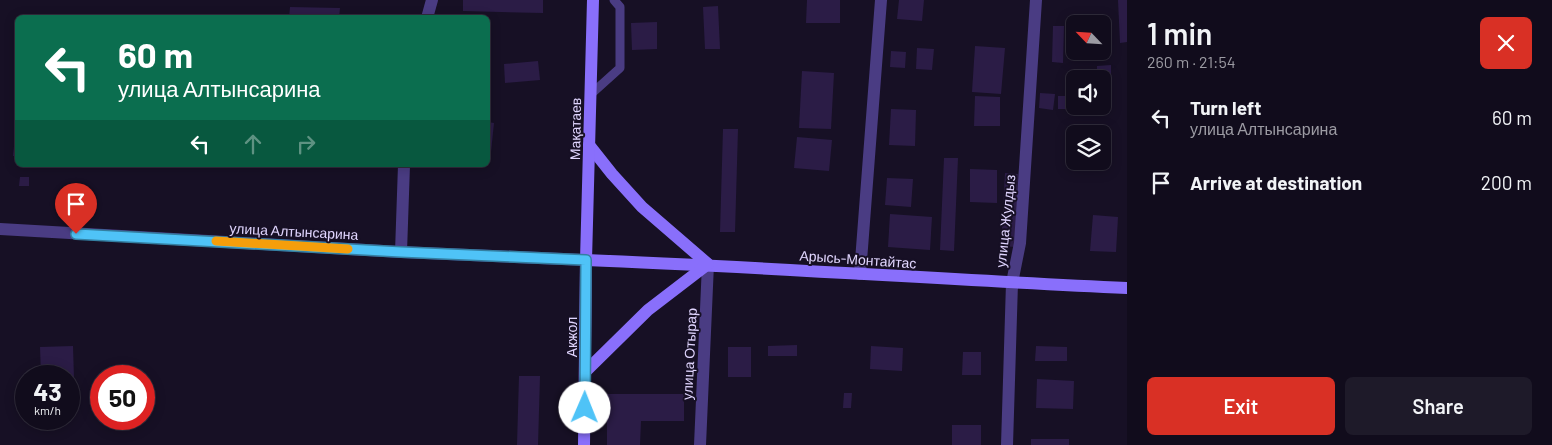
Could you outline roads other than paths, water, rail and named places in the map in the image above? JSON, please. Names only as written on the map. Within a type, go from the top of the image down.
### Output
[{"type":"main road","name":"Мақатаев","points":[[586,260],[593,0]]},
{"type":"main road","points":[[586,371],[648,310],[708,264],[642,207],[589,145]]},
{"type":"main road","name":"Арысь-Монтайтас","points":[[586,260],[708,264],[1012,283],[1127,288]]},
{"type":"main road","name":"Акжол","points":[[584,445],[586,260]]},
{"type":"street","points":[[429,15],[432,0]]},
{"type":"street","points":[[860,274],[880,0]]},
{"type":"street","name":"улица Жулдыз","points":[[1007,445],[1012,283],[1020,243],[1036,0]]},
{"type":"street","points":[[401,252],[404,167]]},
{"type":"street","name":"улица Алтынсарина","points":[[0,230],[586,260]]},
{"type":"street","name":"улица Отырар","points":[[700,445],[708,264]]},
{"type":"lane","points":[[590,95],[620,68],[620,7],[614,0]]}]
